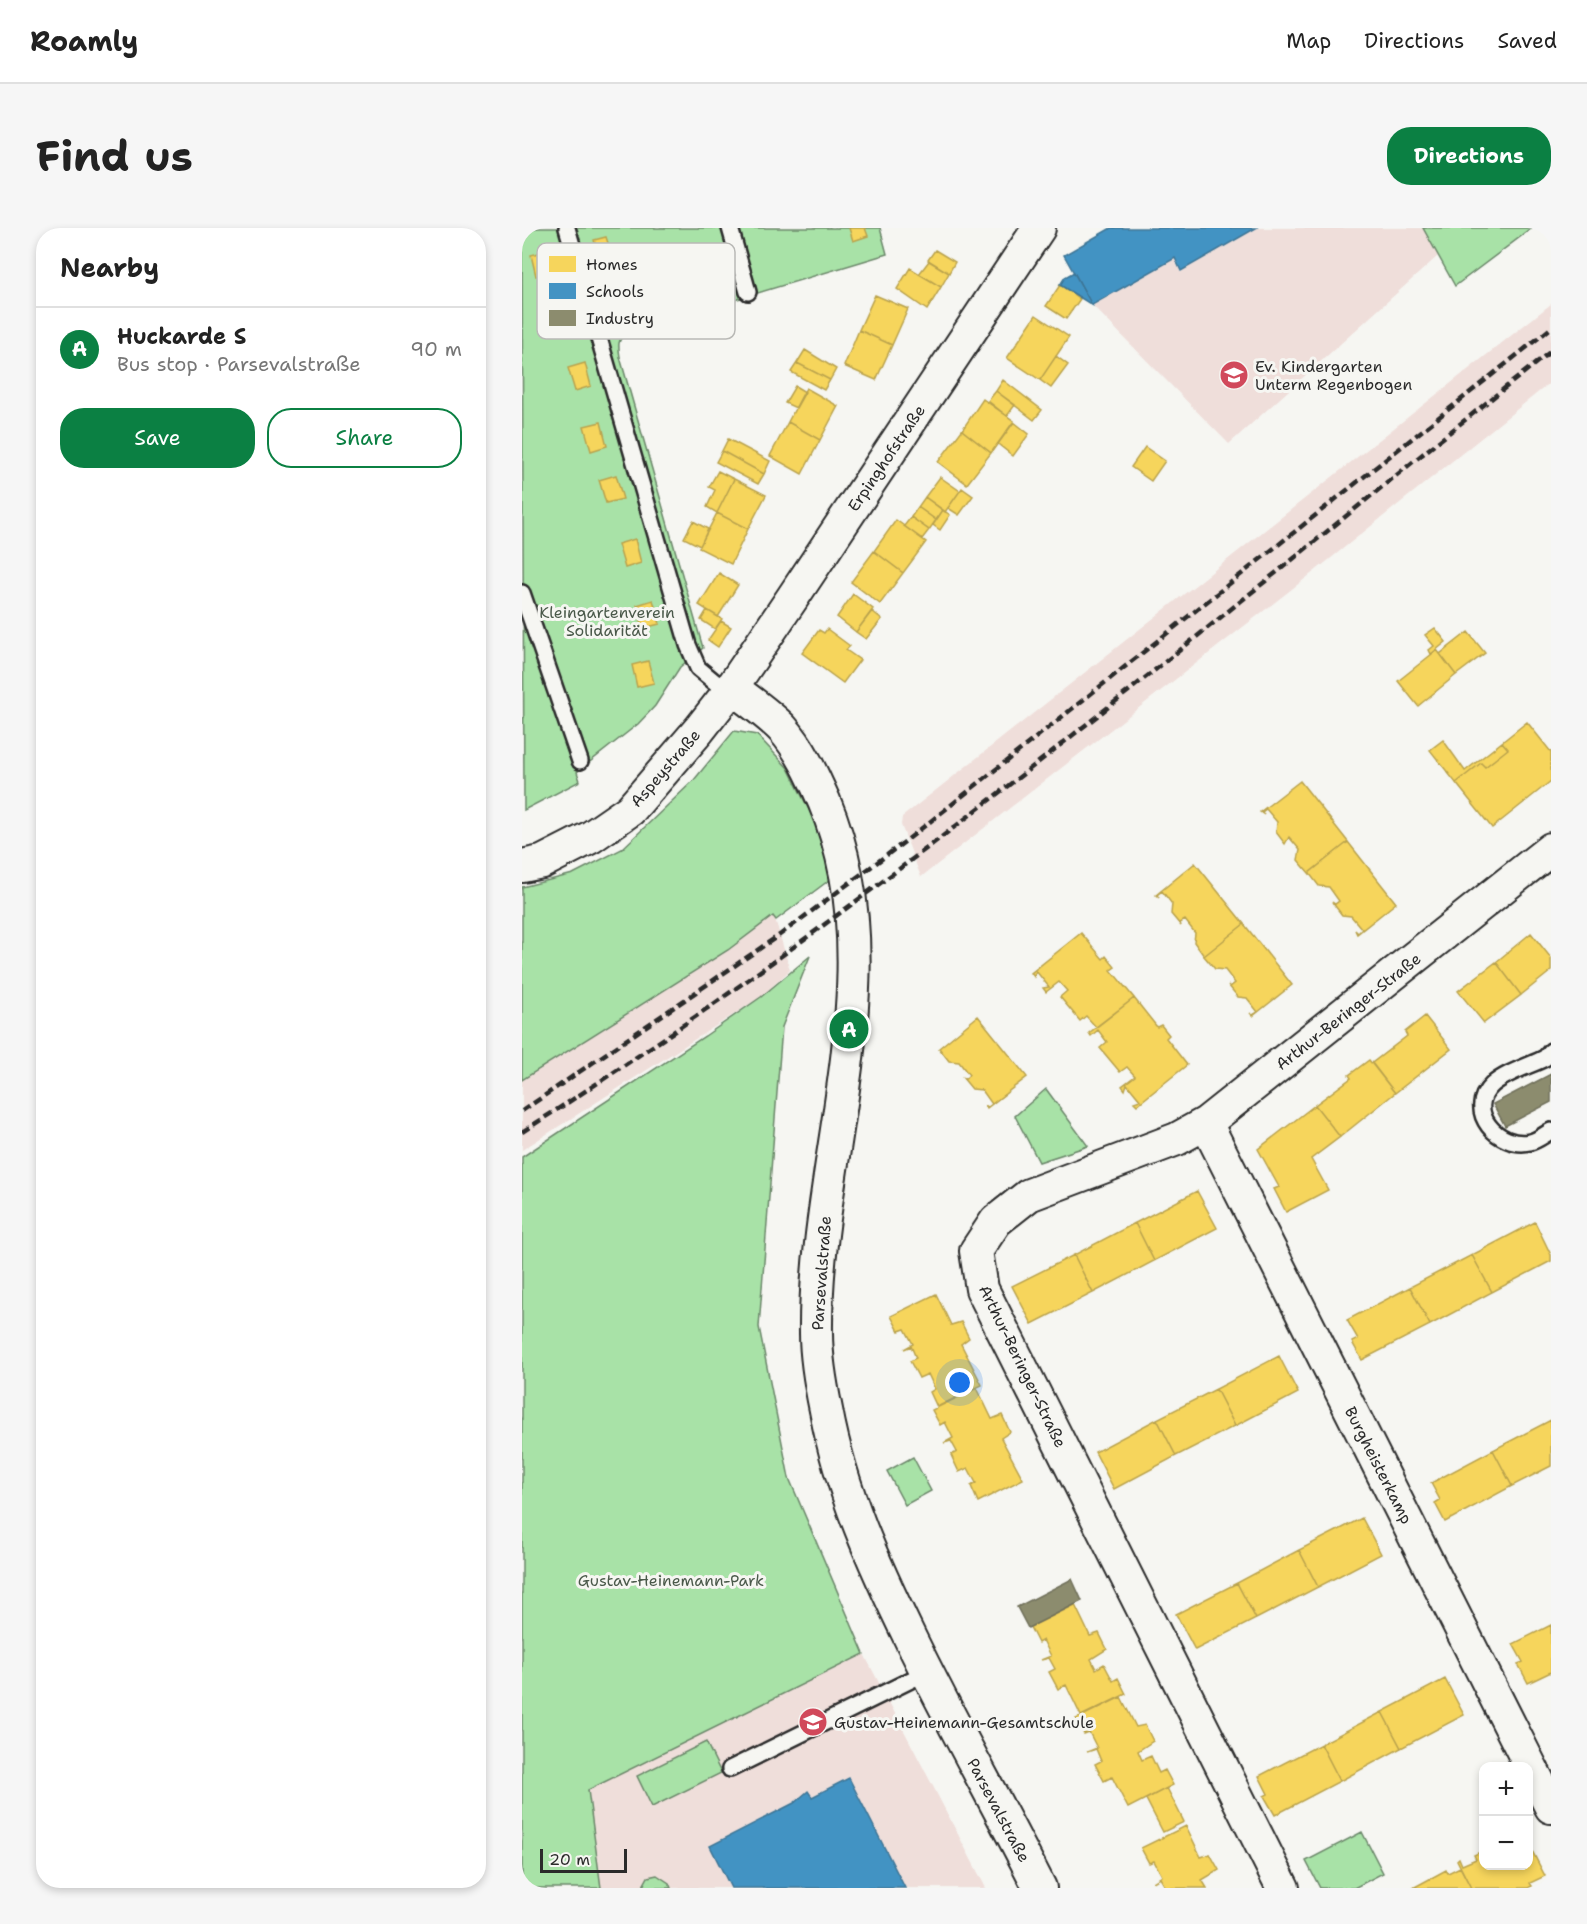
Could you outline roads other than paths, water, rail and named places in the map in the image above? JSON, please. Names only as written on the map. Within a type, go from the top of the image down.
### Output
[{"type":"street","name":"Erpinghofstraße","points":[[729,690],[1039,228]]},
{"type":"street","name":"Aspeystraße","points":[[522,866],[542,862],[591,837],[630,810],[729,690]]},
{"type":"street","name":"Parsevalstraße","points":[[729,690],[782,728],[795,747],[816,783],[846,865],[853,926],[853,973],[849,1029],[820,1257],[815,1335],[826,1409],[842,1483],[881,1579],[1040,1888]]},
{"type":"street","name":"Arthur-Beringer-Straße","points":[[1283,1888],[982,1289],[976,1251],[996,1221],[1029,1195],[1176,1138],[1206,1123],[1551,849]]},
{"type":"street","name":"Burgheisterkamp","points":[[1206,1123],[1551,1807]]},
{"type":"lane","points":[[567,228],[571,243]]},
{"type":"lane","points":[[729,228],[733,243]]},
{"type":"lane","points":[[735,248],[748,292]]},
{"type":"lane","points":[[599,339],[688,645],[698,668],[729,690]]},
{"type":"lane","points":[[522,592],[580,761]]},
{"type":"lane","points":[[1551,1051],[1545,1058],[1492,1084],[1483,1096],[1483,1115],[1492,1132],[1504,1138],[1530,1142],[1551,1131]]},
{"type":"lane","points":[[730,1769],[927,1672]]},
{"type":"railway","points":[[522,1111],[781,934],[907,840],[1551,328]]},
{"type":"railway","points":[[522,1132],[657,1043],[789,950],[919,854],[1174,655],[1551,351]]},
{"type":"place","name":"Ev. Kindergarten Unterm Regenbogen","points":[[1234,375]]},
{"type":"place","name":"Huckarde S","points":[[849,1029]]},
{"type":"place","name":"Gustav-Heinemann-Gesamtschule","points":[[813,1722]]},
{"type":"park label","name":"Kleingartenverein Solidarität","points":[[607,621]]},
{"type":"park label","name":"Gustav-Heinemann-Park","points":[[671,1580]]}]
